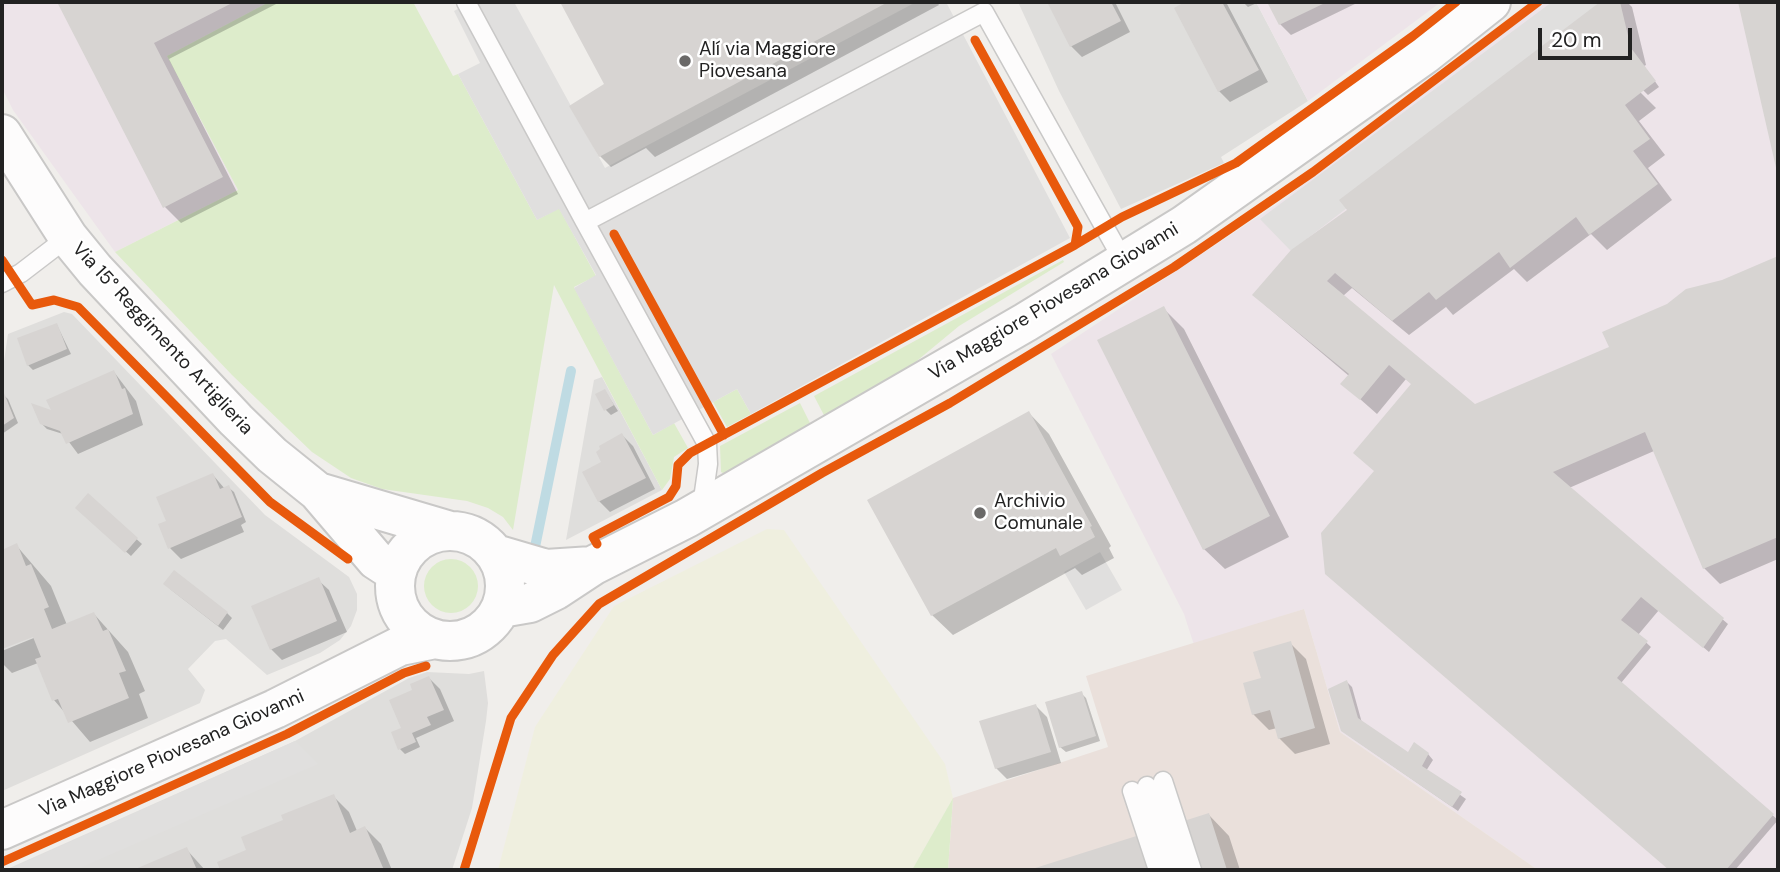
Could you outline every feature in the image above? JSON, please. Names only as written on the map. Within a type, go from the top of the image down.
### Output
[{"type":"street","name":"Via Maggiore Piovesana Giovanni","points":[[500,608],[530,603],[594,565],[702,509],[1026,322],[1184,225],[1424,55],[1491,2]]},
{"type":"street","name":"Via 15° Reggimento Artiglieria","points":[[2,134],[68,237],[94,270],[236,420],[272,455],[318,492]]},
{"type":"street","points":[[318,492],[475,538],[495,554],[505,583],[500,608],[490,625],[476,635],[460,640],[435,639],[415,628],[398,606],[396,582],[404,557],[416,543],[432,534],[450,531]]},
{"type":"street","points":[[318,492],[396,582]]},
{"type":"street","name":"Via Maggiore Piovesana Giovanni","points":[[495,554],[546,569],[594,565]]},
{"type":"street","name":"Via Maggiore Piovesana Giovanni","points":[[342,678],[372,643],[396,582]]},
{"type":"street","name":"Via Maggiore Piovesana Giovanni","points":[[2,830],[342,678],[400,646],[435,639]]},
{"type":"lane","points":[[466,2],[707,444],[708,464],[702,509]]},
{"type":"lane","points":[[585,222],[984,12],[1123,260]]},
{"type":"lane","points":[[2,283],[21,273],[68,237]]},
{"type":"lane","points":[[1147,786],[1158,870]]},
{"type":"lane","points":[[1147,786],[1175,870]]},
{"type":"lane","points":[[1147,786],[1192,870]]},
{"type":"shaded area","points":[[2,2],[269,2],[167,56],[238,190],[115,252],[13,110],[2,88]]},
{"type":"shaded area","points":[[470,2],[514,2],[605,168],[916,2],[946,2],[1070,238],[751,414],[737,389],[653,435],[574,288],[596,275],[559,209],[537,220],[458,74],[480,63],[454,11]]},
{"type":"shaded area","points":[[1018,2],[1256,2],[1308,101],[1221,157],[1224,163],[1121,209],[1059,91]]},
{"type":"shaded area","points":[[1256,2],[1441,2],[1308,101]]},
{"type":"shaded area","points":[[1545,2],[1778,2],[1778,870],[1538,870],[1340,732],[1304,609],[1194,645],[1184,614],[1051,354],[1280,202]]},
{"type":"shaded area","points":[[1552,2],[1608,2],[1611,5],[1291,251],[1260,219]]},
{"type":"shaded area","points":[[64,312],[72,314],[265,515],[349,577],[357,594],[357,610],[351,626],[340,640],[320,653],[267,675],[226,639],[215,641],[188,669],[205,690],[200,703],[2,791],[2,375],[8,334]]},
{"type":"shaded area","points":[[602,377],[662,490],[566,540],[594,380]]},
{"type":"shaded area","points":[[1100,552],[1122,590],[1086,610],[1064,572]]},
{"type":"shaded area","points":[[1304,609],[1340,732],[1538,870],[948,870],[953,798],[1108,747],[1086,676]]},
{"type":"shaded area","points":[[484,671],[488,703],[486,721],[472,808],[452,870],[5,870],[295,741],[409,678],[427,672],[469,674]]},
{"type":"shaded area","points":[[295,741],[318,764],[75,870],[7,870]]},
{"type":"green space","points":[[269,2],[413,2],[453,76],[458,74],[537,220],[559,208],[596,276],[574,287],[653,435],[674,423],[688,448],[674,457],[670,479],[662,490],[554,285],[513,530],[503,517],[488,508],[467,501],[382,489],[351,478],[312,452],[232,375],[115,252],[238,190],[167,56]]},
{"type":"green space","points":[[1063,260],[1064,262],[959,326],[901,374],[826,419],[814,396]]},
{"type":"green space","points":[[737,389],[751,414],[727,427],[713,402]]},
{"type":"green space","points":[[800,403],[812,427],[727,475],[721,472],[720,446]]},
{"type":"green space","points":[[767,529],[784,530],[945,764],[953,798],[912,870],[498,870],[535,727],[614,606]]},
{"type":"green space","points":[[451,559],[470,567],[478,586],[470,605],[451,613],[432,605],[424,586],[432,567]]},
{"type":"green space","points":[[953,798],[948,870],[912,870]]},
{"type":"building","points":[[57,2],[234,2],[154,43],[223,177],[163,208]]},
{"type":"building","name":"Alí via Maggiore Piovesana","points":[[560,2],[888,2],[599,157],[569,106],[604,84]]},
{"type":"building","points":[[1047,2],[1111,2],[1121,21],[1070,47]]},
{"type":"building","points":[[1185,2],[1222,2],[1259,70],[1218,92],[1174,8]]},
{"type":"building","points":[[1267,2],[1327,2],[1279,25]]},
{"type":"building","points":[[1600,2],[1620,2],[1631,48],[1656,81],[1625,105],[1650,139],[1633,151],[1658,184],[1589,235],[1576,217],[1510,268],[1499,252],[1436,300],[1429,292],[1392,321],[1335,273],[1327,281],[1475,404],[1609,347],[1602,332],[1667,304],[1686,289],[1722,280],[1778,256],[1778,537],[1703,569],[1645,432],[1553,472],[1724,618],[1703,648],[1641,597],[1621,620],[1648,641],[1617,678],[1774,814],[1726,870],[1669,870],[1325,574],[1321,533],[1374,471],[1353,453],[1411,384],[1389,365],[1360,400],[1340,384],[1349,374],[1252,295],[1291,250],[1347,210],[1339,200]]},
{"type":"building","points":[[1738,2],[1778,2],[1778,172],[1777,172]]},
{"type":"building","points":[[1164,306],[1270,516],[1203,550],[1097,340]]},
{"type":"building","points":[[57,323],[67,349],[27,366],[17,338]]},
{"type":"building","points":[[114,370],[122,389],[125,388],[133,414],[66,444],[60,431],[40,424],[31,403],[51,410],[46,400]]},
{"type":"building","points":[[2,388],[14,418],[2,426]]},
{"type":"building","points":[[605,389],[614,405],[604,411],[595,394]]},
{"type":"building","name":"Archivio Comunale","points":[[1029,411],[1092,526],[1090,527],[1095,537],[1060,556],[1056,548],[931,616],[867,500]]},
{"type":"building","points":[[622,433],[646,478],[598,502],[582,472],[601,462],[596,452],[600,449],[599,446]]},
{"type":"building","points":[[213,473],[220,489],[229,485],[242,517],[168,549],[158,524],[166,521],[156,497]]},
{"type":"building","points":[[88,493],[138,538],[125,553],[75,508]]},
{"type":"building","points":[[17,543],[26,566],[31,564],[49,607],[44,609],[52,629],[94,612],[103,631],[108,629],[126,671],[119,673],[129,698],[68,723],[58,699],[52,701],[35,659],[41,657],[33,637],[2,649],[2,550]]},
{"type":"building","points":[[174,570],[228,612],[218,626],[163,584]]},
{"type":"building","points":[[319,577],[337,621],[270,650],[251,606]]},
{"type":"building","points":[[1291,641],[1315,728],[1278,739],[1270,710],[1252,715],[1243,683],[1261,678],[1253,652]]},
{"type":"building","points":[[429,676],[444,710],[427,717],[431,725],[412,733],[416,742],[398,750],[391,732],[401,728],[389,700],[412,690],[410,684]]},
{"type":"building","points":[[1347,680],[1358,718],[1408,752],[1414,742],[1429,753],[1422,766],[1462,792],[1452,807],[1341,731],[1328,689]]},
{"type":"building","points":[[1082,691],[1096,736],[1059,748],[1045,702]]},
{"type":"building","points":[[1036,704],[1051,752],[995,769],[979,721]]},
{"type":"building","points":[[334,794],[350,833],[365,826],[384,870],[220,870],[217,862],[246,850],[241,837],[283,820],[281,815]]},
{"type":"building","points":[[1209,813],[1227,870],[1029,870]]},
{"type":"building","points":[[187,847],[197,870],[133,870]]},
{"type":"waterway","points":[[535,547],[571,371]]},
{"type":"cycle path","points":[[1075,245],[1122,217],[1236,163],[1456,2]]},
{"type":"cycle path","points":[[464,870],[511,718],[553,655],[599,604],[822,473],[950,403],[1174,267],[1313,172],[1538,2]]},
{"type":"cycle path","points":[[597,544],[593,537],[669,497],[676,486],[678,465],[690,453],[1075,245],[1078,227],[975,40]]},
{"type":"cycle path","points":[[614,234],[724,435]]},
{"type":"cycle path","points":[[2,260],[32,305],[54,300],[78,307],[270,502],[348,559]]},
{"type":"cycle path","points":[[2,862],[287,734],[404,673],[426,666]]},
{"type":"place","name":"Alí via Maggiore Piovesana","points":[[685,61]]},
{"type":"place","name":"Archivio Comunale","points":[[980,513]]}]
